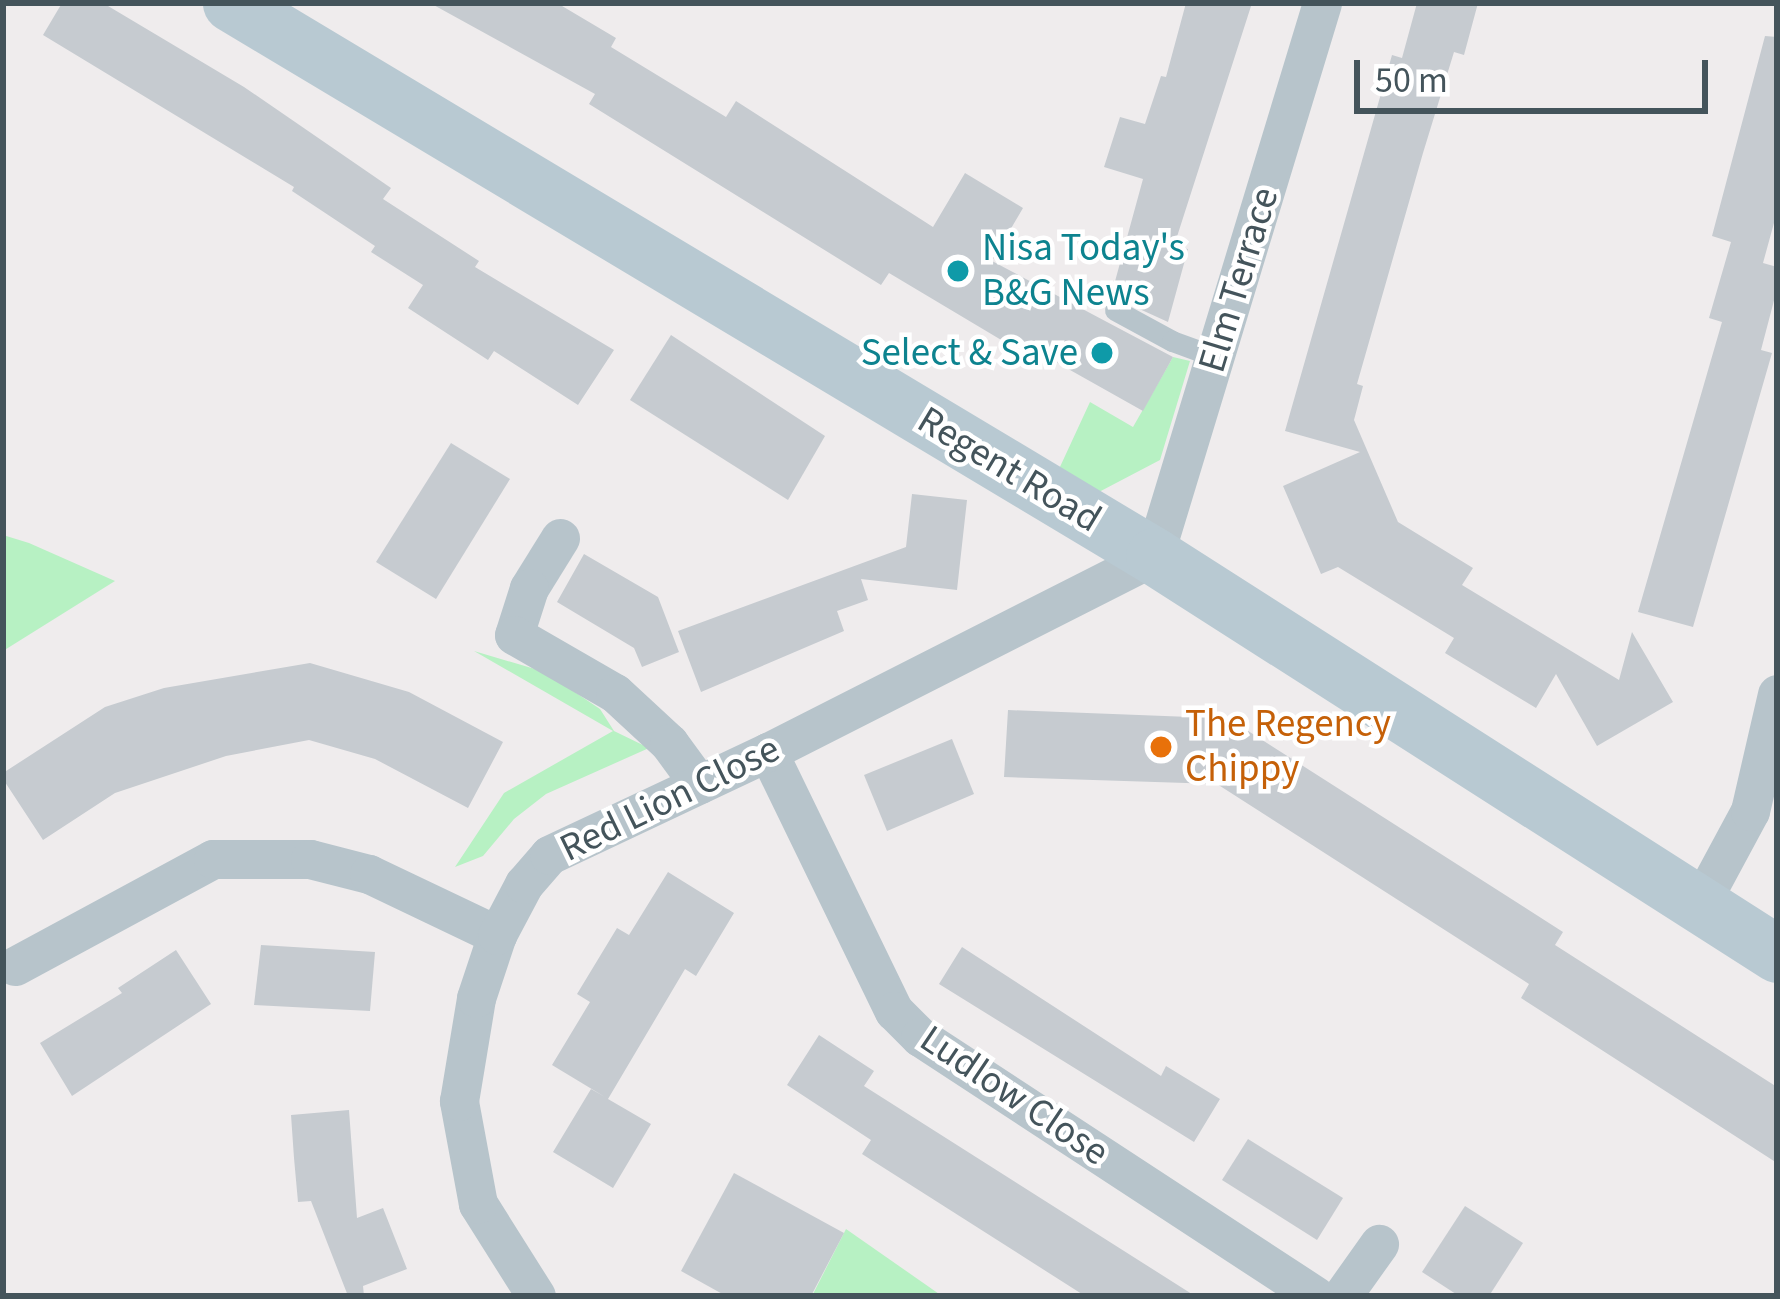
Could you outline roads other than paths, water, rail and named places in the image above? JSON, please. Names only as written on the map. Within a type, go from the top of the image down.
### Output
[{"type":"street","name":"Regent Road","points":[[230,3],[1154,556],[1777,953]]},
{"type":"street","name":"Elm Terrace","points":[[1154,556],[1322,3]]},
{"type":"street","points":[[560,538],[530,588],[514,635],[615,693],[669,743],[699,784]]},
{"type":"street","name":"Red Lion Close","points":[[536,1296],[478,1204],[459,1101],[476,998],[497,935],[524,884],[549,855],[768,752],[1154,556]]},
{"type":"street","points":[[1701,902],[1750,811],[1777,694]]},
{"type":"street","name":"Ludlow Close","points":[[768,752],[893,1011],[920,1036],[1316,1296]]},
{"type":"street","points":[[15,966],[213,859],[310,859],[369,874],[497,935]]},
{"type":"street","points":[[1342,1296],[1379,1244]]},
{"type":"lane","points":[[1115,310],[1172,341],[1216,357]]},
{"type":"place","name":"Nisa Today's B&G News","points":[[958,271]]},
{"type":"place","name":"Select & Save","points":[[1102,353]]},
{"type":"place","name":"The Regency Chippy","points":[[1161,747]]}]
